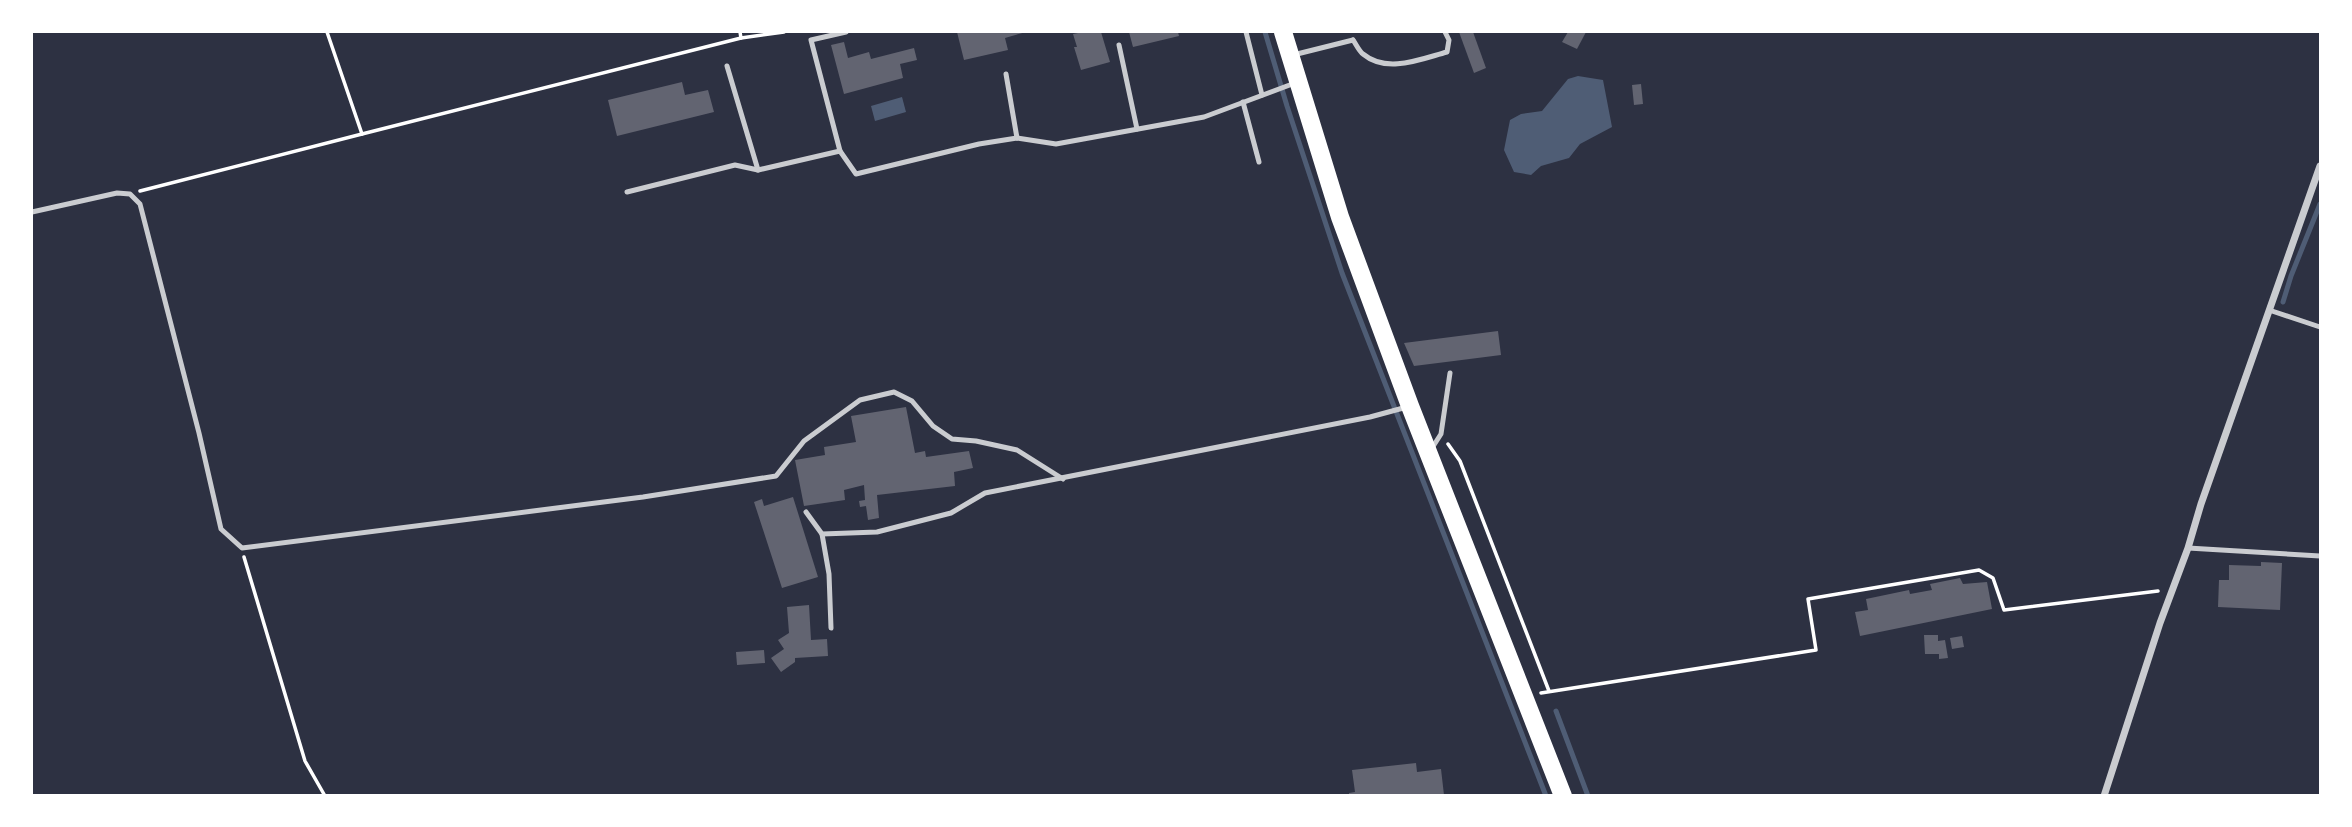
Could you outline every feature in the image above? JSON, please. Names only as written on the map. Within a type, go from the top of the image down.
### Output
[{"type":"main road","points":[[1283,32],[1340,217],[1410,407],[1563,796]]},
{"type":"street","points":[[2104,796],[2201,504],[2320,166]]},
{"type":"lane","points":[[846,32],[811,40],[840,151],[856,174],[979,144],[1017,138],[1056,144],[1203,117],[1298,82]]},
{"type":"lane","points":[[1246,32],[1262,95]]},
{"type":"lane","points":[[1353,40],[1356,32]]},
{"type":"lane","points":[[1353,40],[1363,54],[1380,62],[1405,64],[1447,52],[1450,40],[1445,32]]},
{"type":"lane","points":[[1290,55],[1353,40]]},
{"type":"lane","points":[[1118,45],[1137,129]]},
{"type":"lane","points":[[727,66],[758,170]]},
{"type":"lane","points":[[1006,75],[1017,138]]},
{"type":"lane","points":[[1243,102],[1259,162]]},
{"type":"lane","points":[[627,192],[735,165],[758,170],[840,151]]},
{"type":"lane","points":[[32,212],[117,193],[130,194],[140,204],[221,528],[242,548],[643,497],[776,476],[804,441],[860,400],[894,392],[912,401],[933,426],[952,439],[1017,450],[1063,479]]},
{"type":"lane","points":[[2269,310],[2320,327]]},
{"type":"lane","points":[[1429,453],[1441,433],[1450,373]]},
{"type":"lane","points":[[822,534],[877,531],[951,513],[985,492],[1063,479],[1410,407]]},
{"type":"lane","points":[[806,512],[822,534],[829,575],[831,628]]},
{"type":"lane","points":[[2188,548],[2320,556]]},
{"type":"path","points":[[327,32],[362,134]]},
{"type":"path","points":[[740,32],[741,38]]},
{"type":"path","points":[[130,194],[741,38],[785,32]]},
{"type":"path","points":[[1441,433],[1460,461],[1549,691]]},
{"type":"path","points":[[242,548],[247,573],[305,761],[325,796]]},
{"type":"path","points":[[1525,698],[1549,691],[1816,650],[1808,599],[1979,570],[1993,578],[2004,610],[2173,589]]},
{"type":"water","points":[[1578,76],[1603,80],[1612,127],[1580,144],[1569,158],[1541,166],[1531,175],[1514,172],[1504,150],[1510,120],[1521,114],[1542,111],[1568,79]]},
{"type":"water","points":[[902,97],[906,112],[875,121],[871,106]]},
{"type":"building","points":[[957,32],[1026,32],[1005,38],[1008,50],[964,60]]},
{"type":"building","points":[[1101,32],[1110,62],[1081,70],[1073,34]]},
{"type":"building","points":[[1129,32],[1178,32],[1179,36],[1133,47]]},
{"type":"building","points":[[1459,32],[1473,32],[1486,68],[1474,73]]},
{"type":"building","points":[[1568,32],[1586,32],[1577,49],[1562,42]]},
{"type":"building","points":[[844,42],[848,58],[869,52],[871,59],[914,48],[917,60],[900,64],[903,78],[844,94],[831,45]]},
{"type":"building","points":[[682,82],[685,95],[708,90],[714,112],[617,136],[608,100]]},
{"type":"building","points":[[1641,84],[1643,104],[1634,105],[1632,85]]},
{"type":"building","points":[[1498,331],[1501,355],[1414,366],[1404,343]]},
{"type":"building","points":[[906,407],[915,453],[925,451],[926,457],[969,451],[973,468],[954,472],[955,486],[877,495],[879,518],[868,520],[866,506],[860,507],[859,501],[865,500],[864,485],[844,490],[845,500],[804,506],[795,460],[825,455],[824,447],[856,442],[851,416]]},
{"type":"building","points":[[793,497],[818,577],[782,588],[754,502],[762,499],[764,506]]},
{"type":"building","points":[[2261,562],[2282,563],[2280,610],[2218,607],[2219,580],[2229,580],[2229,565],[2261,566]]},
{"type":"building","points":[[1960,578],[1963,584],[1987,582],[1992,609],[1860,636],[1855,612],[1868,610],[1866,599],[1909,590],[1910,594],[1932,590],[1930,584]]},
{"type":"building","points":[[809,605],[811,640],[827,639],[828,656],[795,658],[795,662],[781,672],[771,658],[784,649],[778,640],[789,633],[787,607]]},
{"type":"building","points":[[1924,635],[1938,635],[1938,641],[1945,640],[1948,658],[1939,659],[1939,654],[1925,654]]},
{"type":"building","points":[[1962,636],[1964,647],[1952,649],[1950,638]]},
{"type":"building","points":[[764,650],[765,663],[737,665],[736,652]]},
{"type":"building","points":[[1416,763],[1417,772],[1441,769],[1444,795],[1349,796],[1349,793],[1355,792],[1352,770]]},
{"type":"waterway","points":[[1265,32],[1342,273],[1546,796]]},
{"type":"waterway","points":[[2283,302],[2320,204]]},
{"type":"waterway","points":[[1556,711],[1588,796]]}]
